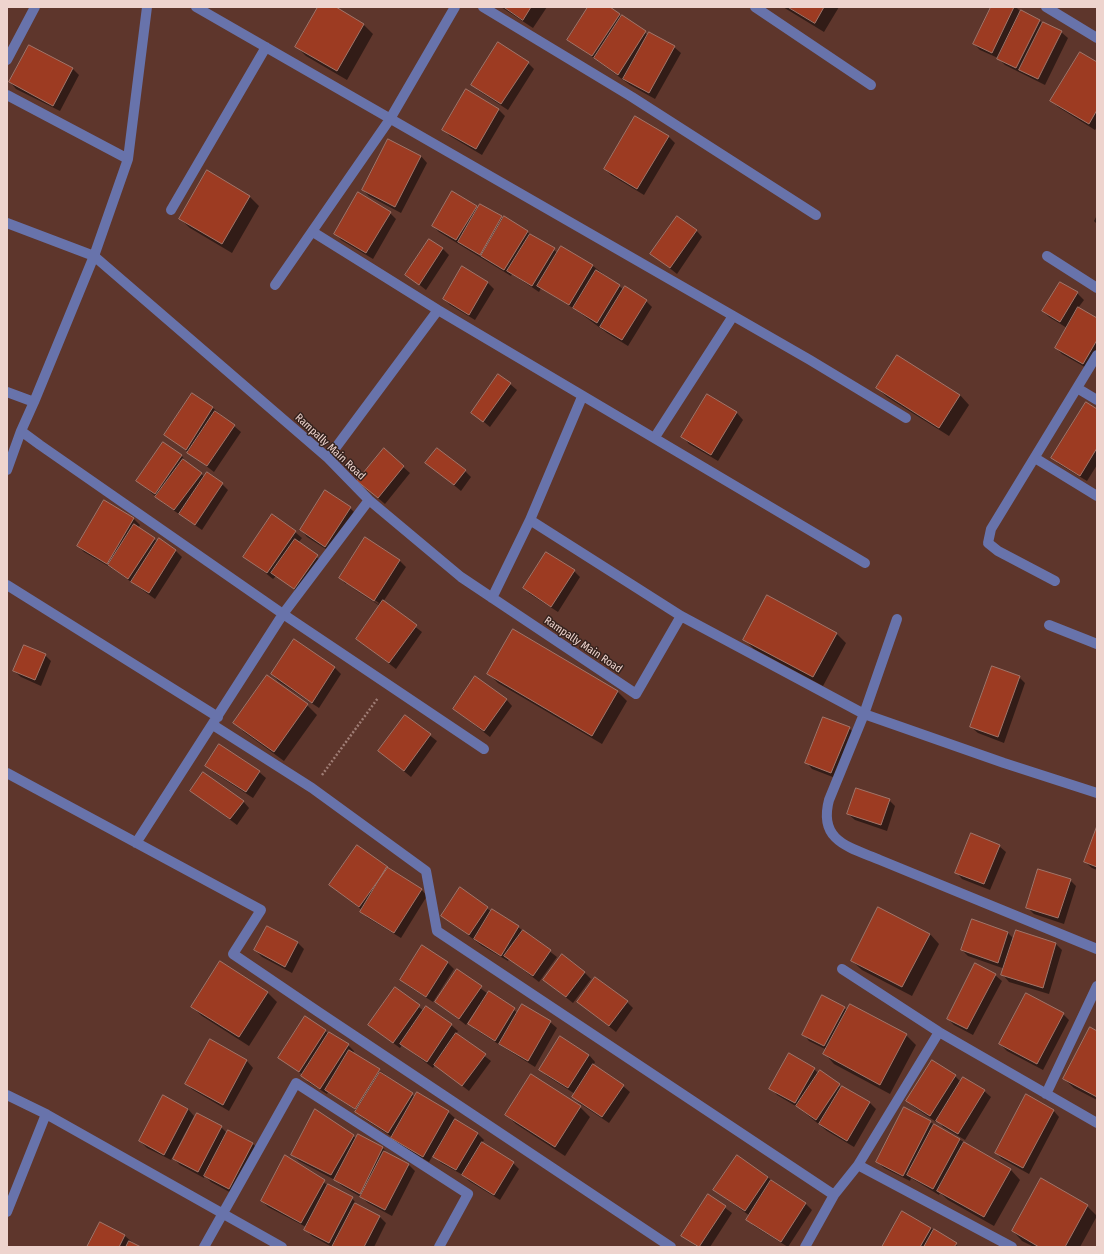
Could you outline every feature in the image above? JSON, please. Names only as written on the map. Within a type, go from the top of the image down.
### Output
[{"type":"street","points":[[7,60],[35,7]]},
{"type":"street","points":[[7,470],[21,431],[94,256],[128,159],[147,7]]},
{"type":"street","points":[[196,7],[733,316],[906,418]]},
{"type":"street","points":[[275,285],[390,119],[455,7]]},
{"type":"street","points":[[483,7],[632,97],[816,214]]},
{"type":"street","points":[[754,7],[871,85]]},
{"type":"street","points":[[1046,7],[1097,38]]},
{"type":"street","points":[[171,210],[266,47]]},
{"type":"street","points":[[7,96],[128,159]]},
{"type":"street","name":"Rampally Main Road","points":[[7,224],[94,256],[328,458],[369,500],[461,577],[636,694],[681,616]]},
{"type":"street","points":[[313,232],[582,397],[655,437],[865,563]]},
{"type":"street","points":[[1048,256],[1097,288]]},
{"type":"street","points":[[328,458],[438,310]]},
{"type":"street","points":[[655,437],[733,316]]},
{"type":"street","points":[[1055,581],[998,551],[988,543],[991,529],[1097,354]]},
{"type":"street","points":[[1077,388],[1097,400]]},
{"type":"street","points":[[7,392],[34,402]]},
{"type":"street","points":[[492,598],[530,520],[582,397]]},
{"type":"street","points":[[21,431],[283,614],[484,749]]},
{"type":"street","points":[[1034,458],[1097,496]]},
{"type":"street","points":[[136,843],[216,721],[283,614],[369,500]]},
{"type":"street","points":[[530,520],[681,616],[864,714],[1004,763],[1097,793]]},
{"type":"street","points":[[7,585],[216,721],[312,788],[426,871],[437,931],[834,1195]]},
{"type":"street","points":[[897,619],[864,714],[829,800],[825,814],[827,826],[832,836],[851,848],[1097,949]]},
{"type":"street","points":[[1049,625],[1097,644]]},
{"type":"street","points":[[7,773],[261,910],[233,954],[671,1247]]},
{"type":"street","points":[[842,969],[939,1032],[1097,1123]]},
{"type":"street","points":[[1046,1094],[1097,986]]},
{"type":"street","points":[[804,1247],[834,1195],[858,1165],[939,1032]]},
{"type":"street","points":[[204,1247],[296,1083],[468,1194],[440,1247]]},
{"type":"street","points":[[7,1095],[46,1114],[282,1247]]},
{"type":"street","points":[[7,1212],[46,1114]]},
{"type":"street","points":[[858,1165],[1012,1247]]},
{"type":"path","points":[[312,788],[388,684]]},
{"type":"building","points":[[318,7],[336,7],[364,24],[337,71],[295,47]]},
{"type":"building","points":[[504,7],[531,7],[523,20]]},
{"type":"building","points":[[588,7],[610,7],[620,14],[592,56],[567,40]]},
{"type":"building","points":[[788,7],[824,7],[815,23]]},
{"type":"building","points":[[991,7],[1014,7],[992,53],[973,44]]},
{"type":"building","points":[[1021,10],[1040,20],[1016,68],[997,59]]},
{"type":"building","points":[[622,15],[646,31],[618,75],[594,58]]},
{"type":"building","points":[[1043,22],[1062,31],[1038,79],[1019,70]]},
{"type":"building","points":[[649,32],[675,46],[649,93],[623,79]]},
{"type":"building","points":[[498,42],[529,62],[501,104],[471,85]]},
{"type":"building","points":[[29,45],[73,68],[53,106],[9,82]]},
{"type":"building","points":[[1080,52],[1097,62],[1097,110],[1089,124],[1050,101]]},
{"type":"building","points":[[466,89],[499,109],[476,149],[442,130]]},
{"type":"building","points":[[635,116],[669,136],[637,189],[604,169]]},
{"type":"building","points":[[388,139],[421,156],[395,207],[362,190]]},
{"type":"building","points":[[207,170],[250,196],[222,244],[179,219]]},
{"type":"building","points":[[452,191],[477,206],[456,240],[432,226]]},
{"type":"building","points":[[358,192],[391,212],[366,253],[334,234]]},
{"type":"building","points":[[480,204],[502,216],[480,255],[458,242]]},
{"type":"building","points":[[504,216],[528,231],[504,270],[481,256]]},
{"type":"building","points":[[677,216],[697,230],[670,268],[650,254]]},
{"type":"building","points":[[530,234],[555,248],[532,286],[507,271]]},
{"type":"building","points":[[429,239],[443,248],[419,285],[405,275]]},
{"type":"building","points":[[561,246],[593,265],[569,305],[537,286]]},
{"type":"building","points":[[462,266],[488,282],[469,315],[443,299]]},
{"type":"building","points":[[596,270],[620,285],[597,323],[573,308]]},
{"type":"building","points":[[1060,282],[1078,292],[1060,322],[1042,311]]},
{"type":"building","points":[[625,286],[647,300],[622,340],[600,327]]},
{"type":"building","points":[[1078,307],[1097,318],[1097,340],[1083,364],[1055,348]]},
{"type":"building","points":[[897,355],[960,395],[939,428],[876,388]]},
{"type":"building","points":[[498,374],[511,383],[483,422],[471,413]]},
{"type":"building","points":[[192,393],[213,407],[186,450],[164,435]]},
{"type":"building","points":[[707,394],[737,412],[711,455],[681,437]]},
{"type":"building","points":[[1086,402],[1097,409],[1097,448],[1080,476],[1051,458]]},
{"type":"building","points":[[215,411],[235,425],[207,466],[187,453]]},
{"type":"building","points":[[163,442],[182,455],[155,494],[136,481]]},
{"type":"building","points":[[384,448],[404,466],[378,498],[357,481]]},
{"type":"building","points":[[437,448],[466,470],[454,485],[425,463]]},
{"type":"building","points":[[183,459],[202,473],[174,510],[155,497]]},
{"type":"building","points":[[207,472],[223,483],[195,525],[179,514]]},
{"type":"building","points":[[325,490],[351,507],[325,547],[300,530]]},
{"type":"building","points":[[104,500],[134,518],[107,564],[77,546]]},
{"type":"building","points":[[272,514],[296,531],[267,573],[243,557]]},
{"type":"building","points":[[134,524],[155,538],[128,579],[108,565]]},
{"type":"building","points":[[365,537],[400,560],[374,601],[339,578]]},
{"type":"building","points":[[159,538],[176,550],[149,593],[131,582]]},
{"type":"building","points":[[295,539],[318,555],[294,589],[271,573]]},
{"type":"building","points":[[546,552],[575,570],[551,607],[523,588]]},
{"type":"building","points":[[767,595],[837,633],[813,677],[743,640]]},
{"type":"building","points":[[383,600],[417,625],[389,663],[356,639]]},
{"type":"building","points":[[513,629],[618,691],[592,736],[487,674]]},
{"type":"building","points":[[294,639],[335,667],[312,703],[271,674]]},
{"type":"building","points":[[24,645],[46,654],[35,680],[13,671]]},
{"type":"building","points":[[992,666],[1020,676],[998,737],[970,727]]},
{"type":"building","points":[[267,675],[308,704],[274,752],[233,723]]},
{"type":"building","points":[[475,676],[507,699],[484,731],[453,709]]},
{"type":"building","points":[[405,715],[431,734],[404,771],[378,751]]},
{"type":"building","points":[[823,717],[850,727],[831,773],[805,763]]},
{"type":"building","points":[[219,744],[260,771],[246,792],[205,766]]},
{"type":"building","points":[[203,772],[244,801],[230,819],[190,791]]},
{"type":"building","points":[[856,788],[890,799],[881,825],[847,814]]},
{"type":"building","points":[[1097,826],[1097,867],[1084,862]]},
{"type":"building","points":[[971,833],[1000,845],[984,884],[955,873]]},
{"type":"building","points":[[357,845],[388,867],[359,907],[329,885]]},
{"type":"building","points":[[387,867],[422,889],[394,933],[360,912]]},
{"type":"building","points":[[1038,869],[1071,879],[1058,918],[1026,908]]},
{"type":"building","points":[[460,887],[488,907],[469,935],[441,916]]},
{"type":"building","points":[[878,907],[930,934],[902,987],[851,961]]},
{"type":"building","points":[[492,909],[519,926],[501,956],[474,939]]},
{"type":"building","points":[[972,919],[1008,932],[998,963],[961,950]]},
{"type":"building","points":[[267,926],[298,942],[285,967],[254,950]]},
{"type":"building","points":[[523,930],[551,950],[533,976],[504,956]]},
{"type":"building","points":[[1016,930],[1056,943],[1043,988],[1001,975]]},
{"type":"building","points":[[422,945],[448,962],[426,997],[400,980]]},
{"type":"building","points":[[562,954],[585,972],[566,997],[543,980]]},
{"type":"building","points":[[220,961],[268,992],[239,1037],[191,1007]]},
{"type":"building","points":[[975,963],[996,974],[967,1029],[947,1019]]},
{"type":"building","points":[[457,969],[482,986],[459,1019],[435,1002]]},
{"type":"building","points":[[595,977],[628,1001],[609,1026],[577,1002]]},
{"type":"building","points":[[395,987],[420,1005],[393,1043],[368,1025]]},
{"type":"building","points":[[489,991],[515,1008],[495,1041],[468,1024]]},
{"type":"building","points":[[1026,993],[1064,1013],[1037,1064],[999,1044]]},
{"type":"building","points":[[822,995],[845,1007],[824,1046],[802,1035]]},
{"type":"building","points":[[522,1004],[551,1021],[528,1061],[499,1044]]},
{"type":"building","points":[[850,1004],[907,1034],[880,1085],[823,1054]]},
{"type":"building","points":[[426,1006],[452,1024],[427,1062],[400,1044]]},
{"type":"building","points":[[305,1016],[326,1030],[299,1072],[278,1058]]},
{"type":"building","points":[[1090,1027],[1097,1031],[1097,1097],[1063,1079]]},
{"type":"building","points":[[329,1032],[349,1044],[320,1089],[301,1076]]},
{"type":"building","points":[[456,1033],[486,1054],[462,1086],[434,1065]]},
{"type":"building","points":[[560,1036],[589,1055],[568,1088],[539,1070]]},
{"type":"building","points":[[210,1039],[247,1060],[223,1105],[185,1084]]},
{"type":"building","points":[[349,1050],[380,1069],[355,1109],[325,1090]]},
{"type":"building","points":[[789,1053],[815,1068],[795,1103],[769,1089]]},
{"type":"building","points":[[932,1060],[956,1075],[930,1116],[906,1101]]},
{"type":"building","points":[[593,1064],[624,1085],[602,1117],[572,1097]]},
{"type":"building","points":[[820,1070],[840,1084],[816,1120],[796,1106]]},
{"type":"building","points":[[380,1072],[413,1093],[388,1133],[355,1112]]},
{"type":"building","points":[[531,1074],[581,1106],[555,1147],[505,1115]]},
{"type":"building","points":[[963,1077],[985,1090],[958,1134],[936,1121]]},
{"type":"building","points":[[842,1086],[870,1102],[847,1141],[819,1124]]},
{"type":"building","points":[[417,1092],[449,1111],[423,1157],[391,1138]]},
{"type":"building","points":[[1026,1094],[1054,1110],[1023,1168],[995,1153]]},
{"type":"building","points":[[163,1095],[188,1109],[164,1155],[139,1141]]},
{"type":"building","points":[[904,1107],[931,1121],[903,1176],[876,1162]]},
{"type":"building","points":[[315,1109],[354,1135],[331,1175],[291,1155]]},
{"type":"building","points":[[197,1113],[222,1126],[198,1172],[173,1159]]},
{"type":"building","points":[[455,1119],[478,1133],[456,1170],[433,1157]]},
{"type":"building","points":[[934,1124],[960,1139],[933,1189],[907,1175]]},
{"type":"building","points":[[228,1130],[253,1143],[229,1189],[204,1176]]},
{"type":"building","points":[[358,1134],[383,1147],[360,1194],[334,1180]]},
{"type":"building","points":[[482,1142],[514,1162],[494,1195],[462,1175]]},
{"type":"building","points":[[964,1142],[1011,1169],[984,1217],[937,1191]]},
{"type":"building","points":[[384,1151],[409,1164],[385,1210],[360,1197]]},
{"type":"building","points":[[285,1155],[325,1180],[301,1223],[261,1201]]},
{"type":"building","points":[[737,1155],[768,1177],[745,1211],[713,1190]]},
{"type":"building","points":[[1041,1178],[1088,1205],[1065,1247],[1039,1247],[1012,1231]]},
{"type":"building","points":[[771,1180],[806,1203],[781,1242],[746,1220]]},
{"type":"building","points":[[328,1184],[353,1197],[329,1243],[304,1230]]},
{"type":"building","points":[[708,1194],[726,1206],[699,1247],[681,1236]]},
{"type":"building","points":[[355,1203],[380,1216],[364,1247],[332,1247]]},
{"type":"building","points":[[902,1211],[931,1228],[920,1247],[882,1247]]},
{"type":"building","points":[[100,1222],[125,1235],[119,1247],[87,1247]]},
{"type":"building","points":[[934,1229],[957,1243],[954,1247],[924,1247]]},
{"type":"building","points":[[129,1241],[141,1247],[126,1247]]}]
